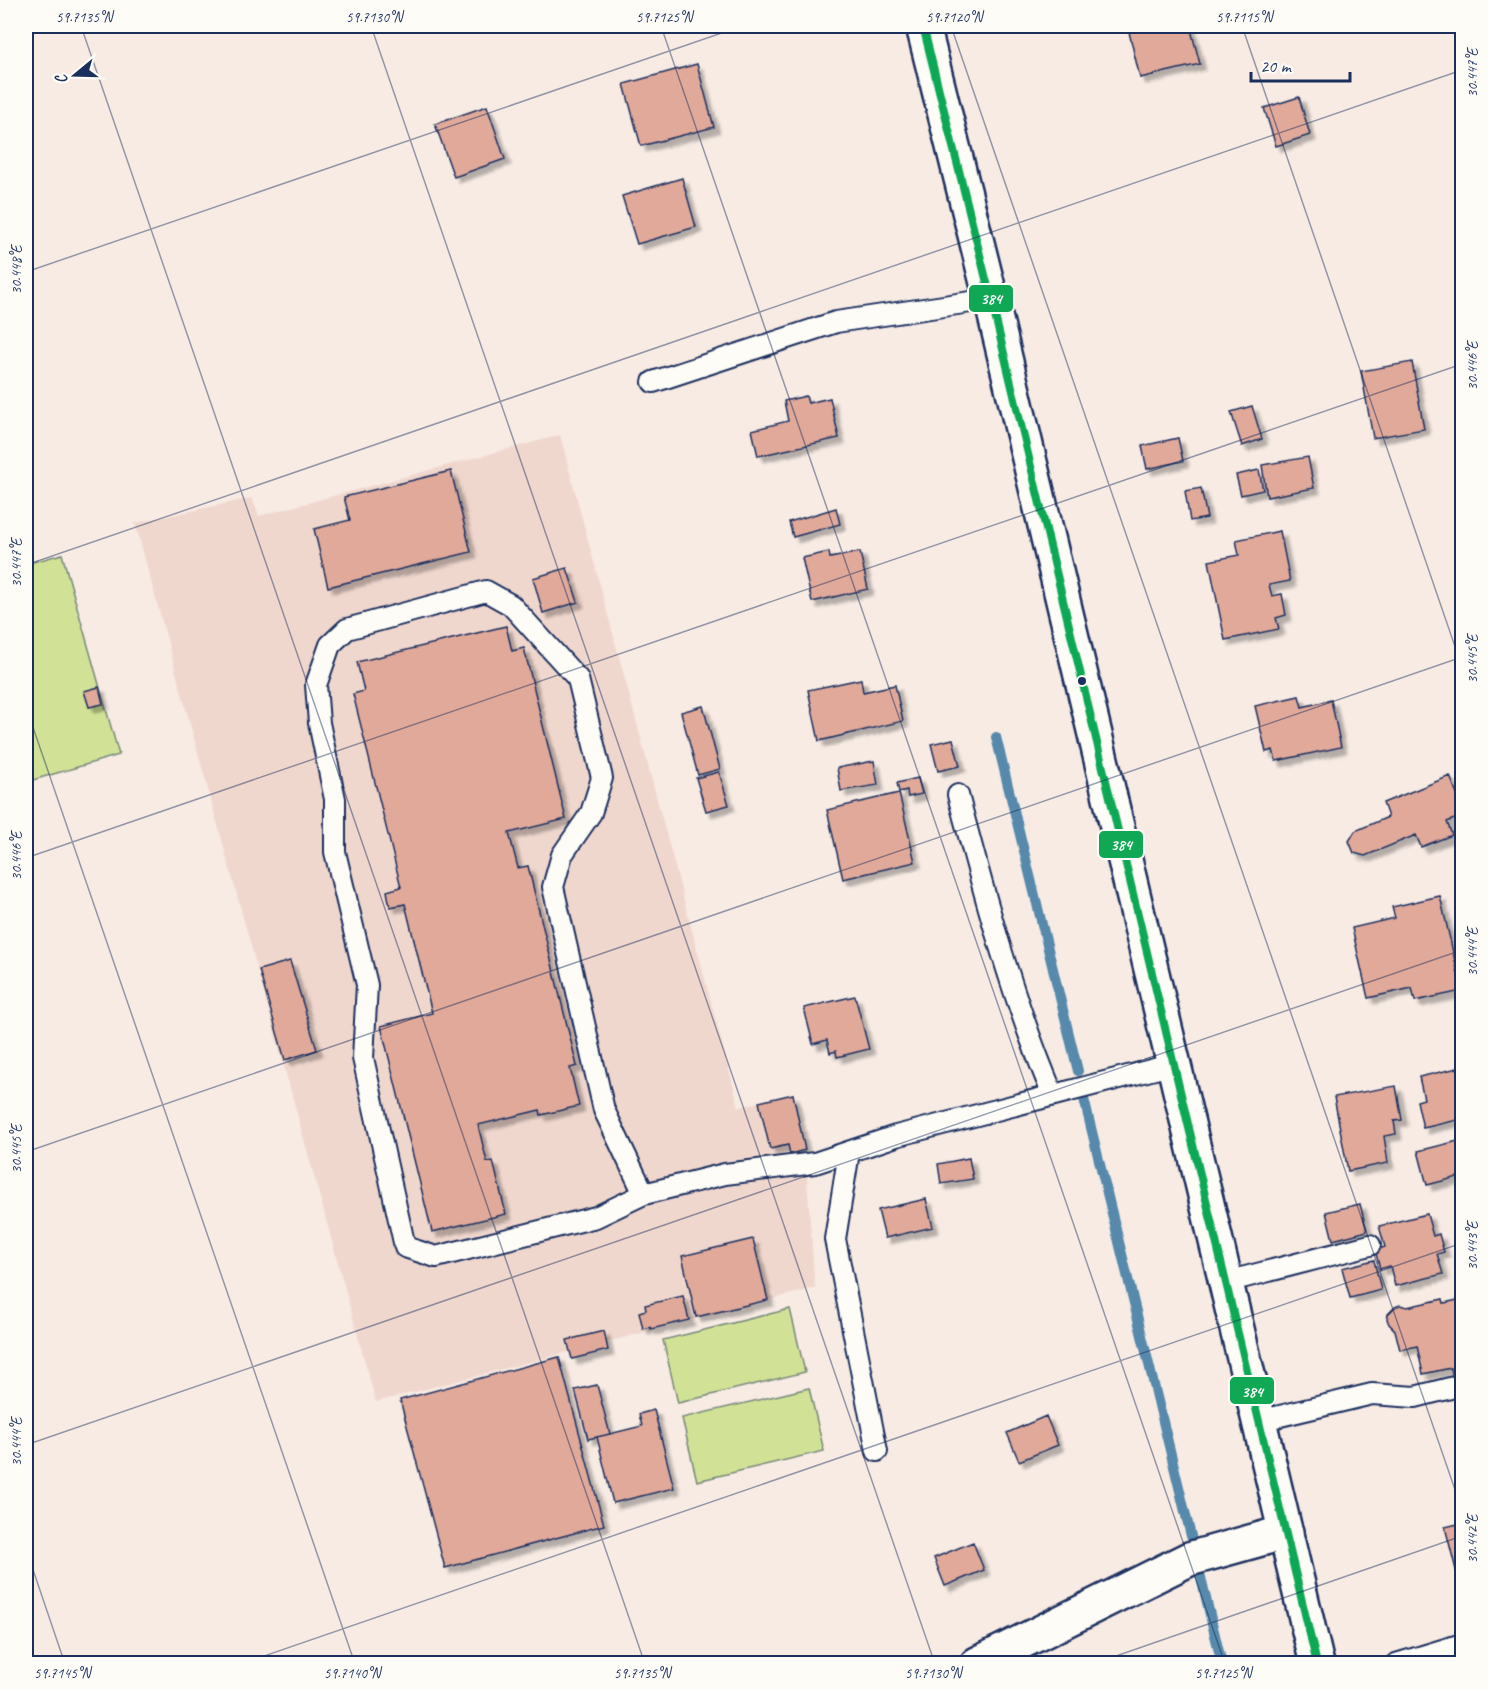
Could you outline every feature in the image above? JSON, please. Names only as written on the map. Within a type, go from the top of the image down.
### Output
[{"type":"main road","points":[[923,26],[991,299],[1317,1664]]},
{"type":"main road","points":[[977,1664],[1189,1559],[1286,1532]]},
{"type":"lane","points":[[653,382],[836,322],[991,299]]},
{"type":"lane","points":[[644,1194],[604,1110],[553,886],[562,855],[591,813],[602,778],[578,679],[512,605],[486,591],[347,629],[330,645],[316,686],[319,723],[335,799],[335,852],[367,985],[363,1058],[405,1246],[436,1257],[596,1216],[644,1194],[725,1174],[815,1163],[896,1136],[1174,1064]]},
{"type":"lane","points":[[958,795],[985,898],[1031,1045],[1053,1095]]},
{"type":"lane","points":[[849,1152],[835,1239],[877,1451]]},
{"type":"lane","points":[[1226,1282],[1370,1245]]},
{"type":"lane","points":[[1259,1421],[1372,1394],[1415,1397],[1462,1385]]},
{"type":"lane","points":[[1396,1664],[1462,1644]]},
{"type":"shaded area","points":[[560,435],[739,1107],[793,1094],[805,1150],[815,1288],[376,1402],[135,523],[252,498],[259,516]]},
{"type":"green space","points":[[62,554],[119,755],[26,782],[26,564]]},
{"type":"green space","points":[[790,1309],[805,1372],[678,1403],[663,1340]]},
{"type":"green space","points":[[809,1388],[824,1451],[697,1481],[682,1418]]},
{"type":"building","points":[[1156,26],[1190,26],[1200,64],[1140,78],[1129,32]]},
{"type":"building","points":[[697,64],[714,127],[641,146],[624,84]]},
{"type":"building","points":[[1299,97],[1310,135],[1276,146],[1264,108]]},
{"type":"building","points":[[487,106],[505,159],[454,177],[435,124]]},
{"type":"building","points":[[682,178],[696,227],[637,244],[622,196]]},
{"type":"building","points":[[1412,362],[1424,429],[1373,438],[1361,371]]},
{"type":"building","points":[[806,396],[808,403],[830,398],[839,438],[758,456],[752,430],[788,421],[784,401]]},
{"type":"building","points":[[1252,406],[1262,439],[1242,446],[1231,412]]},
{"type":"building","points":[[1178,438],[1183,461],[1147,469],[1142,446]]},
{"type":"building","points":[[1308,457],[1314,488],[1267,497],[1262,465]]},
{"type":"building","points":[[1259,470],[1263,490],[1241,495],[1236,475]]},
{"type":"building","points":[[451,471],[471,552],[328,587],[314,529],[350,520],[344,497]]},
{"type":"building","points":[[1201,488],[1207,518],[1190,521],[1185,491]]},
{"type":"building","points":[[836,508],[840,524],[793,537],[789,522]]},
{"type":"building","points":[[1280,531],[1290,581],[1269,585],[1272,596],[1282,594],[1286,615],[1276,618],[1279,629],[1225,640],[1209,561],[1239,555],[1236,540]]},
{"type":"building","points":[[829,552],[830,558],[860,552],[868,589],[812,602],[802,558]]},
{"type":"building","points":[[567,568],[578,602],[543,613],[533,578]]},
{"type":"building","points":[[506,626],[512,651],[524,648],[566,819],[509,833],[518,868],[528,866],[577,1066],[570,1068],[579,1106],[541,1115],[540,1110],[478,1125],[487,1162],[493,1161],[506,1214],[432,1232],[381,1026],[432,1013],[405,904],[390,907],[387,891],[401,887],[353,694],[364,691],[357,662]]},
{"type":"building","points":[[861,679],[863,692],[895,685],[903,721],[819,741],[808,690]]},
{"type":"building","points":[[99,687],[103,704],[89,707],[84,691]]},
{"type":"building","points":[[1299,696],[1302,707],[1331,700],[1341,747],[1276,761],[1273,750],[1266,752],[1255,706]]},
{"type":"building","points":[[703,706],[720,769],[698,775],[681,712]]},
{"type":"building","points":[[953,739],[960,766],[938,771],[931,744]]},
{"type":"building","points":[[874,761],[878,785],[841,791],[837,768]]},
{"type":"building","points":[[719,772],[729,805],[706,811],[696,778]]},
{"type":"building","points":[[1450,776],[1462,807],[1462,816],[1447,822],[1452,835],[1421,847],[1416,835],[1365,856],[1354,853],[1349,841],[1355,831],[1388,817],[1383,803]]},
{"type":"building","points":[[918,778],[922,794],[908,797],[907,790],[899,792],[897,783]]},
{"type":"building","points":[[899,793],[915,862],[843,879],[827,810]]},
{"type":"building","points":[[1440,896],[1462,991],[1415,1001],[1412,988],[1368,998],[1352,928],[1395,918],[1392,907]]},
{"type":"building","points":[[290,961],[317,1050],[285,1060],[259,970]]},
{"type":"building","points":[[855,996],[869,1049],[837,1057],[836,1051],[830,1053],[827,1040],[813,1044],[804,1008]]},
{"type":"building","points":[[1462,1067],[1462,1119],[1423,1128],[1417,1101],[1424,1099],[1419,1077]]},
{"type":"building","points":[[1396,1086],[1402,1120],[1394,1121],[1396,1134],[1384,1136],[1388,1163],[1348,1171],[1334,1097]]},
{"type":"building","points":[[793,1094],[805,1150],[790,1154],[788,1145],[770,1149],[759,1102]]},
{"type":"building","points":[[1462,1140],[1462,1176],[1427,1185],[1418,1151]]},
{"type":"building","points":[[969,1158],[973,1179],[941,1184],[938,1164]]},
{"type":"building","points":[[926,1199],[933,1227],[885,1238],[878,1210]]},
{"type":"building","points":[[1360,1204],[1367,1231],[1333,1240],[1326,1212]]},
{"type":"building","points":[[1427,1214],[1433,1236],[1439,1234],[1444,1252],[1437,1254],[1443,1274],[1395,1286],[1390,1266],[1380,1269],[1375,1250],[1385,1247],[1379,1226]]},
{"type":"building","points":[[753,1239],[768,1300],[696,1317],[682,1256]]},
{"type":"building","points":[[1374,1260],[1381,1290],[1350,1298],[1342,1268]]},
{"type":"building","points":[[683,1296],[689,1320],[643,1329],[639,1312],[646,1310],[645,1305]]},
{"type":"building","points":[[1443,1299],[1444,1303],[1462,1299],[1462,1376],[1453,1379],[1451,1368],[1423,1374],[1417,1346],[1400,1350],[1395,1330],[1387,1319],[1388,1314],[1400,1305],[1407,1307]]},
{"type":"building","points":[[604,1331],[608,1350],[572,1359],[567,1340]]},
{"type":"building","points":[[559,1357],[604,1525],[445,1568],[400,1400]]},
{"type":"building","points":[[597,1385],[610,1434],[588,1439],[575,1390]]},
{"type":"building","points":[[654,1410],[674,1488],[613,1503],[597,1437],[642,1426],[639,1414]]},
{"type":"building","points":[[1046,1416],[1058,1445],[1019,1461],[1007,1433]]},
{"type":"building","points":[[1462,1523],[1462,1577],[1458,1578],[1445,1527]]},
{"type":"building","points":[[973,1542],[984,1570],[945,1586],[934,1558]]},
{"type":"waterway","points":[[996,737],[1078,1071]]},
{"type":"waterway","points":[[1084,1099],[1191,1536]]},
{"type":"waterway","points":[[1200,1574],[1222,1664]]},
{"type":"transit line","name":"384","points":[[923,26],[991,299],[1317,1664]]}]
